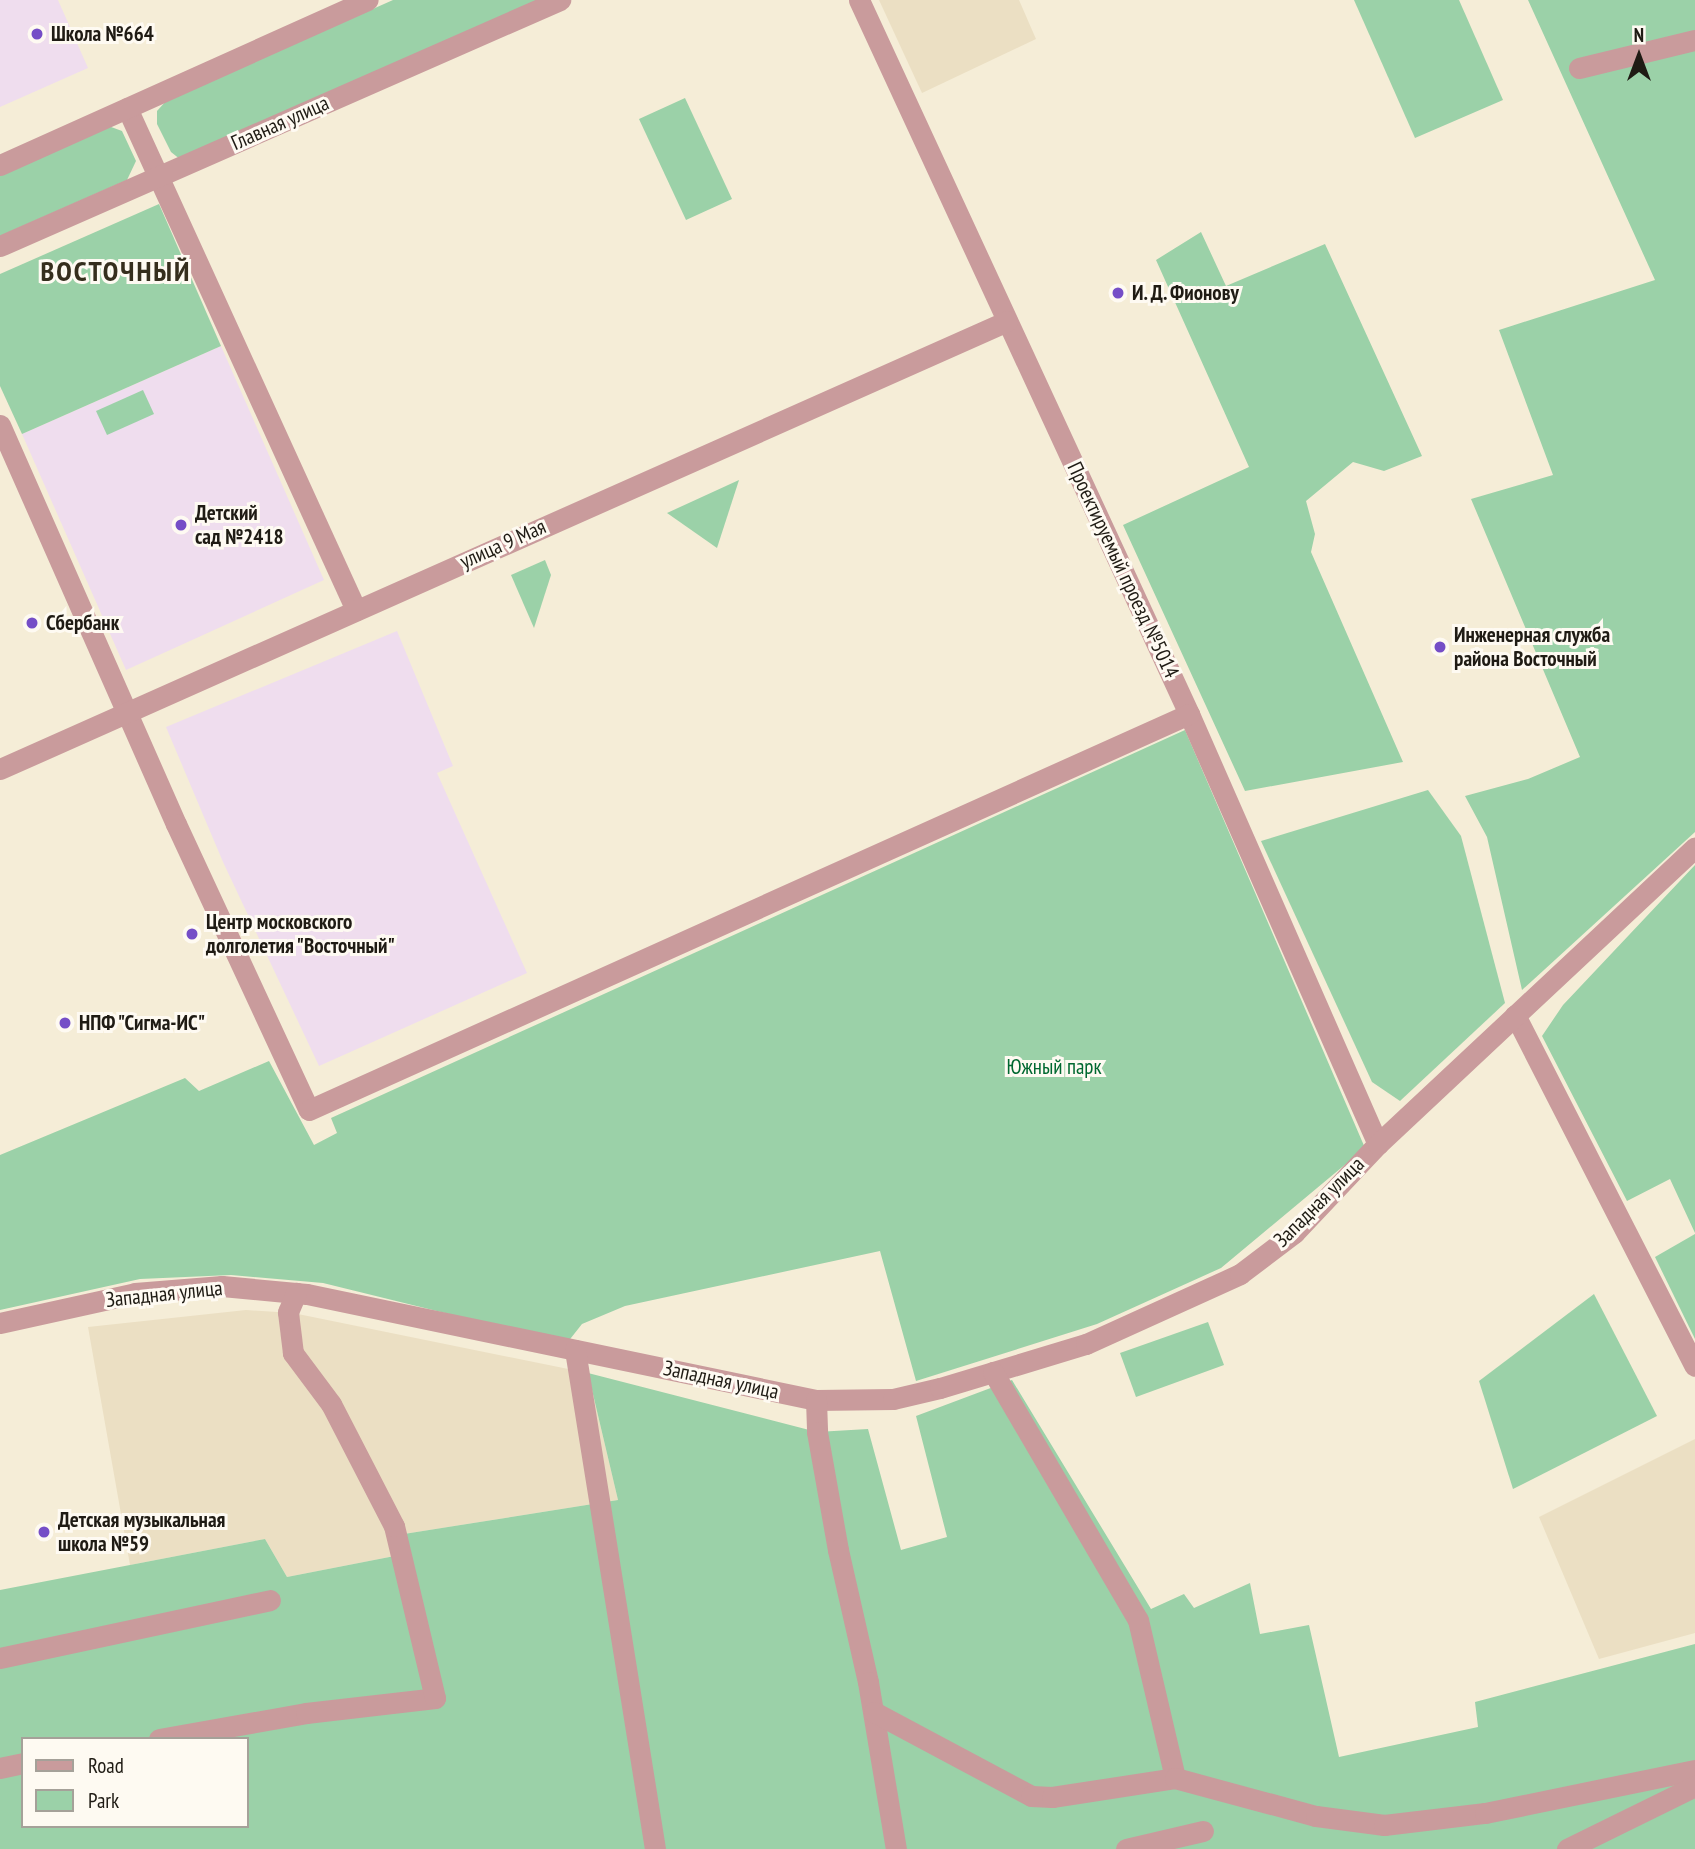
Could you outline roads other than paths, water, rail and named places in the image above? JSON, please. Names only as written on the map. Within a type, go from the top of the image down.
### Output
[{"type":"street","points":[[0,165],[368,0]]},
{"type":"street","name":"Главная улица","points":[[0,246],[560,0]]},
{"type":"street","name":"Проектируемый проезд №5014","points":[[859,0],[1189,714],[1378,1144]]},
{"type":"street","points":[[1579,68],[1695,40]]},
{"type":"street","points":[[127,108],[356,610]]},
{"type":"street","name":"улица 9 Мая","points":[[0,769],[1007,321]]},
{"type":"street","points":[[0,425],[126,713],[309,1111],[1189,714]]},
{"type":"street","name":"Западная улица","points":[[0,1323],[135,1293],[222,1286],[296,1293],[817,1400],[893,1398],[993,1372],[1143,1322],[1240,1274],[1294,1233],[1378,1144],[1695,847]]},
{"type":"street","points":[[1515,1014],[1695,1366]]},
{"type":"street","points":[[170,1737],[306,1713],[435,1698],[394,1526],[331,1404],[293,1353],[289,1312],[296,1293]]},
{"type":"street","points":[[575,1350],[655,1849]]},
{"type":"street","points":[[993,1372],[1138,1620],[1175,1778]]},
{"type":"street","points":[[817,1400],[817,1432],[838,1550],[874,1712],[896,1849]]},
{"type":"street","points":[[0,1658],[270,1600]]},
{"type":"street","points":[[874,1712],[1031,1796],[1052,1797],[1175,1778],[1316,1816],[1384,1825],[1485,1813],[1695,1770]]},
{"type":"street","points":[[0,1768],[21,1763]]},
{"type":"street","points":[[1567,1849],[1695,1786]]},
{"type":"street","points":[[1126,1849],[1203,1831]]},
{"type":"place","name":"Школа №664","points":[[37,34]]},
{"type":"place","name":"И. Д. Фионову","points":[[1118,293]]},
{"type":"place","name":"Детский сад №2418","points":[[181,525]]},
{"type":"place","name":"Сбербанк","points":[[32,623]]},
{"type":"place","name":"Инженерная служба района Восточный","points":[[1440,647]]},
{"type":"place","name":"Центр московского долголетия \"Восточный\"","points":[[192,934]]},
{"type":"place","name":"НПФ \"Сигма-ИС\"","points":[[65,1023]]},
{"type":"place","name":"Детская музыкальная школа №59","points":[[44,1532]]},
{"type":"district","name":"ВОСТОЧНЫЙ","points":[[116,271]]},
{"type":"park label","name":"Южный парк","points":[[1054,1067]]}]
